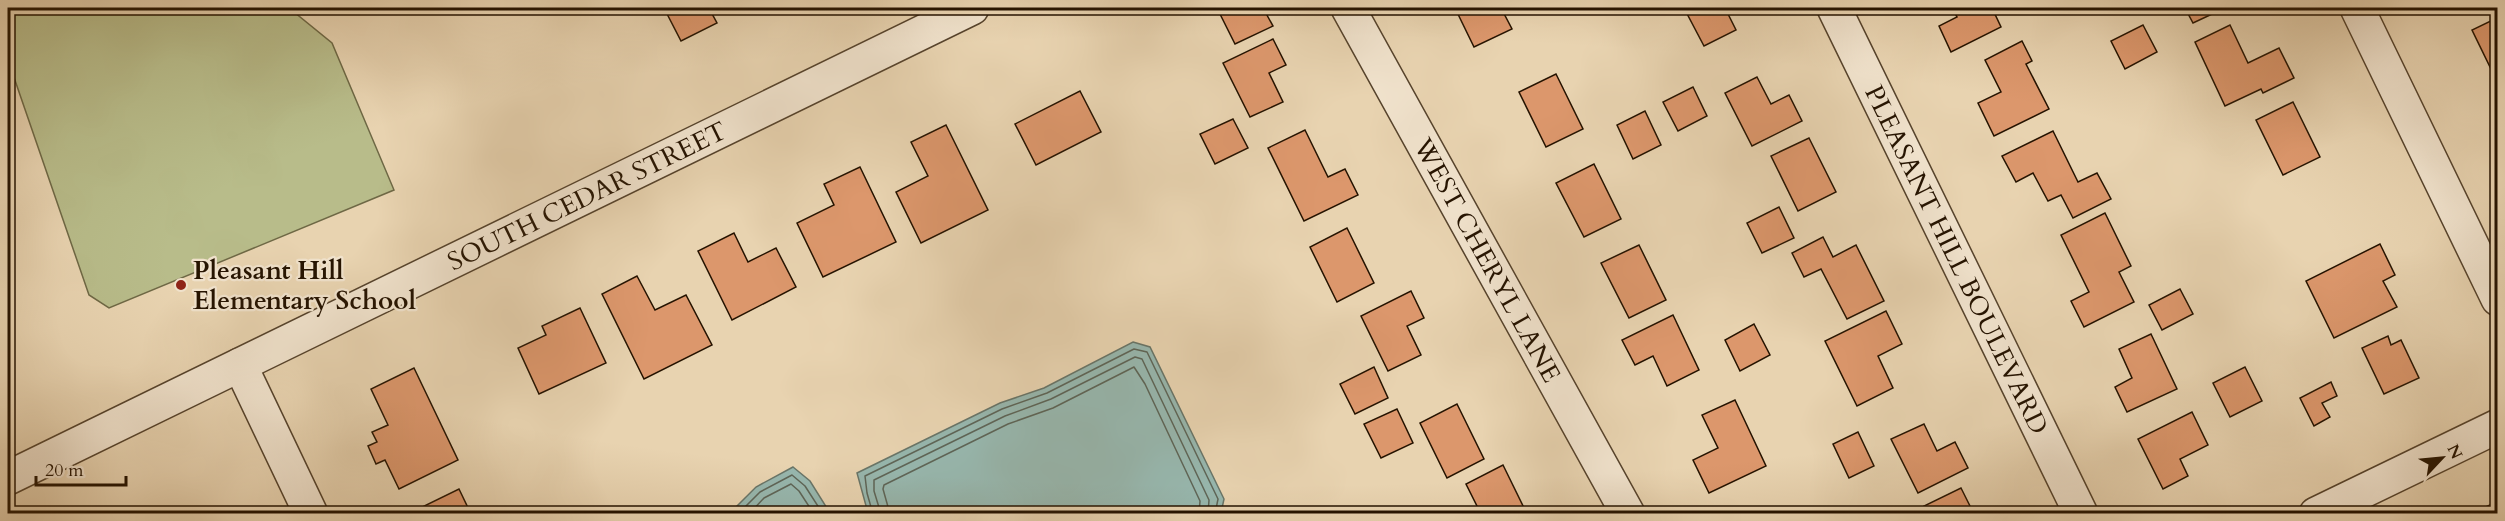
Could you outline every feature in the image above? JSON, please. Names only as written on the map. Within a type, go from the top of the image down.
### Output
[{"type":"street","name":"SOUTH CEDAR STREET","points":[[8,478],[972,8]]},
{"type":"street","name":"WEST CHERYL LANE","points":[[1348,8],[1628,513]]},
{"type":"street","name":"PLEASANT HILL BOULEVARD","points":[[1834,8],[2081,513]]},
{"type":"street","points":[[2358,8],[2498,299]]},
{"type":"street","points":[[240,365],[311,513]]},
{"type":"street","points":[[2316,513],[2498,426]]},
{"type":"green space","points":[[8,8],[289,8],[332,43],[394,190],[109,308],[89,295],[8,60]]},
{"type":"water","points":[[1133,342],[1150,347],[1224,499],[1221,513],[868,513],[857,473],[1000,403],[1044,388]]},
{"type":"water","points":[[793,467],[810,481],[830,513],[730,513],[756,487]]},
{"type":"building","points":[[664,8],[714,8],[710,10],[717,23],[681,41]]},
{"type":"building","points":[[1217,8],[1263,8],[1273,26],[1235,44]]},
{"type":"building","points":[[1455,8],[1501,8],[1512,29],[1474,47]]},
{"type":"building","points":[[1684,8],[1725,8],[1736,30],[1704,46]]},
{"type":"building","points":[[1952,8],[1992,8],[2001,27],[1951,52],[1939,26],[1957,17]]},
{"type":"building","points":[[2185,8],[2225,8],[2193,23]]},
{"type":"building","points":[[2487,8],[2498,8],[2498,69],[2492,71],[2472,30],[2493,20]]},
{"type":"building","points":[[2143,25],[2157,52],[2125,69],[2111,41]]},
{"type":"building","points":[[2230,25],[2248,63],[2279,48],[2294,78],[2263,93],[2261,89],[2225,106],[2195,42]]},
{"type":"building","points":[[1273,39],[1286,65],[1269,73],[1283,102],[1250,117],[1223,63]]},
{"type":"building","points":[[2022,41],[2032,61],[2026,64],[2049,109],[1994,136],[1978,103],[2001,92],[1985,60]]},
{"type":"building","points":[[1556,74],[1583,129],[1546,147],[1519,92]]},
{"type":"building","points":[[1757,77],[1771,104],[1789,95],[1802,121],[1752,146],[1725,93]]},
{"type":"building","points":[[1693,87],[1707,116],[1678,131],[1663,102]]},
{"type":"building","points":[[1080,91],[1101,132],[1036,165],[1015,124]]},
{"type":"building","points":[[2293,102],[2320,157],[2283,175],[2256,120]]},
{"type":"building","points":[[1645,111],[1661,145],[1633,159],[1617,125]]},
{"type":"building","points":[[1233,119],[1248,148],[1215,164],[1200,134]]},
{"type":"building","points":[[946,125],[988,210],[921,243],[896,192],[928,176],[911,142]]},
{"type":"building","points":[[1305,130],[1328,177],[1345,169],[1358,195],[1304,221],[1268,148]]},
{"type":"building","points":[[2053,131],[2078,182],[2097,173],[2111,199],[2073,218],[2061,195],[2048,201],[2033,173],[2016,182],[2002,156]]},
{"type":"building","points":[[1809,138],[1836,192],[1798,211],[1771,156]]},
{"type":"building","points":[[1594,164],[1621,219],[1584,237],[1556,183]]},
{"type":"building","points":[[860,167],[896,242],[823,277],[797,223],[834,205],[824,184]]},
{"type":"building","points":[[1779,207],[1794,238],[1762,253],[1747,223]]},
{"type":"building","points":[[2105,213],[2131,266],[2119,272],[2134,302],[2084,327],[2071,301],[2089,292],[2061,235]]},
{"type":"building","points":[[1347,228],[1374,283],[1337,302],[1310,247]]},
{"type":"building","points":[[734,233],[748,262],[776,248],[796,287],[732,320],[698,251]]},
{"type":"building","points":[[1823,237],[1833,257],[1856,245],[1884,301],[1847,319],[1821,269],[1804,277],[1792,253]]},
{"type":"building","points":[[2380,244],[2395,275],[2383,281],[2397,307],[2334,338],[2306,281]]},
{"type":"building","points":[[1639,245],[1666,300],[1629,318],[1601,263]]},
{"type":"building","points":[[637,276],[655,310],[686,295],[712,345],[644,379],[602,294]]},
{"type":"building","points":[[2180,289],[2193,314],[2162,330],[2149,305]]},
{"type":"building","points":[[1411,291],[1424,318],[1407,326],[1421,355],[1388,371],[1361,316]]},
{"type":"building","points":[[580,308],[606,363],[539,394],[518,348],[546,335],[542,326]]},
{"type":"building","points":[[1886,311],[1902,344],[1878,356],[1893,388],[1857,406],[1825,341]]},
{"type":"building","points":[[1673,315],[1699,370],[1667,386],[1653,356],[1635,365],[1622,340]]},
{"type":"building","points":[[1754,324],[1770,355],[1740,371],[1725,340]]},
{"type":"building","points":[[2151,334],[2177,389],[2127,412],[2115,387],[2132,378],[2119,349]]},
{"type":"building","points":[[2388,336],[2391,345],[2401,340],[2419,378],[2384,394],[2362,348]]},
{"type":"building","points":[[1374,367],[1388,398],[1355,414],[1340,384]]},
{"type":"building","points":[[2245,367],[2262,401],[2230,417],[2213,383]]},
{"type":"building","points":[[414,368],[458,460],[399,489],[385,460],[376,464],[368,446],[377,442],[372,432],[388,425],[371,389]]},
{"type":"building","points":[[2331,382],[2337,396],[2322,403],[2330,417],[2314,426],[2300,398]]},
{"type":"building","points":[[1735,400],[1766,466],[1709,493],[1693,460],[1718,448],[1702,415]]},
{"type":"building","points":[[1457,404],[1484,459],[1447,478],[1420,423]]},
{"type":"building","points":[[1397,409],[1413,443],[1381,458],[1364,424]]},
{"type":"building","points":[[2192,412],[2208,445],[2180,459],[2188,476],[2163,489],[2138,439]]},
{"type":"building","points":[[1924,424],[1937,451],[1955,442],[1968,468],[1918,493],[1891,439]]},
{"type":"building","points":[[1858,432],[1874,466],[1849,478],[1833,444]]},
{"type":"building","points":[[1503,465],[1527,514],[1481,514],[1466,484]]},
{"type":"building","points":[[1961,488],[1974,514],[1928,514],[1924,506]]},
{"type":"building","points":[[459,489],[471,514],[410,513]]},
{"type":"building","points":[[2494,503],[2498,514],[2471,514]]},
{"type":"place","name":"Pleasant Hill Elementary School","points":[[181,285]]}]
